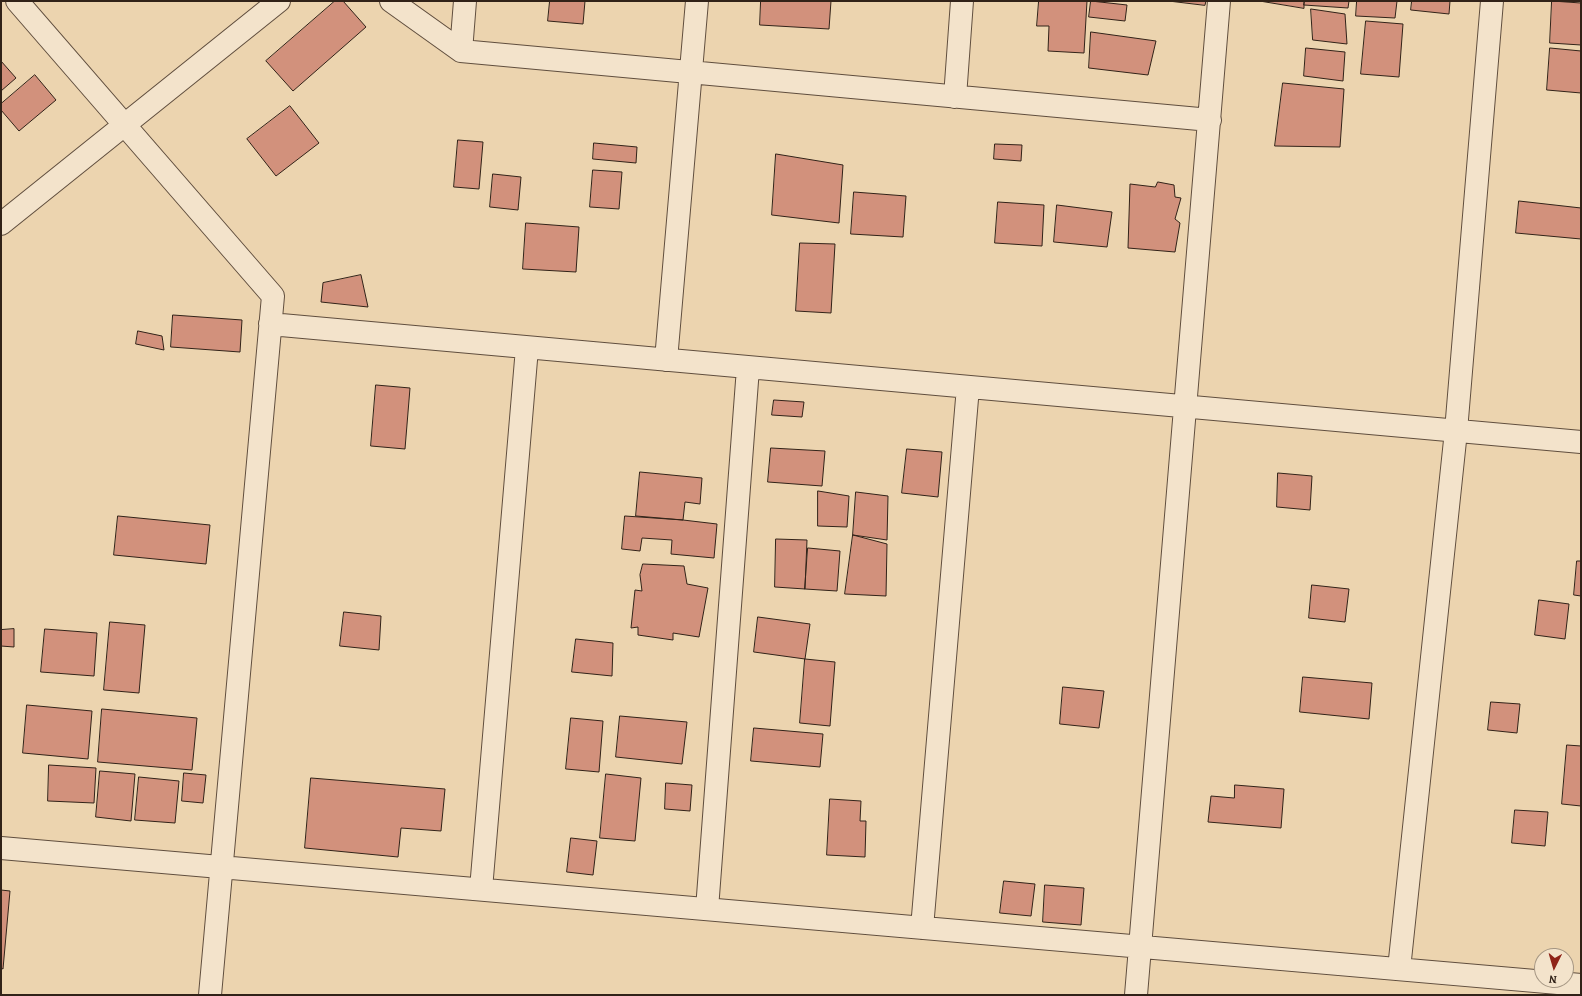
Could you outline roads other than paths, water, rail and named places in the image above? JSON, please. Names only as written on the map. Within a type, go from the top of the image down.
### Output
[{"type":"street","points":[[17,1],[273,296],[210,995]]},
{"type":"street","points":[[1,224],[279,1]]},
{"type":"street","points":[[391,1],[461,51],[1210,120]]},
{"type":"street","points":[[461,51],[465,1]]},
{"type":"street","points":[[666,360],[697,1]]},
{"type":"street","points":[[955,97],[962,1]]},
{"type":"street","points":[[1136,995],[1219,1]]},
{"type":"street","points":[[1399,969],[1456,431],[1492,1]]},
{"type":"street","points":[[270,324],[1581,442]]},
{"type":"street","points":[[481,889],[527,348]]},
{"type":"street","points":[[707,909],[748,368]]},
{"type":"street","points":[[922,928],[968,387]]},
{"type":"street","points":[[1,848],[1581,985]]}]
